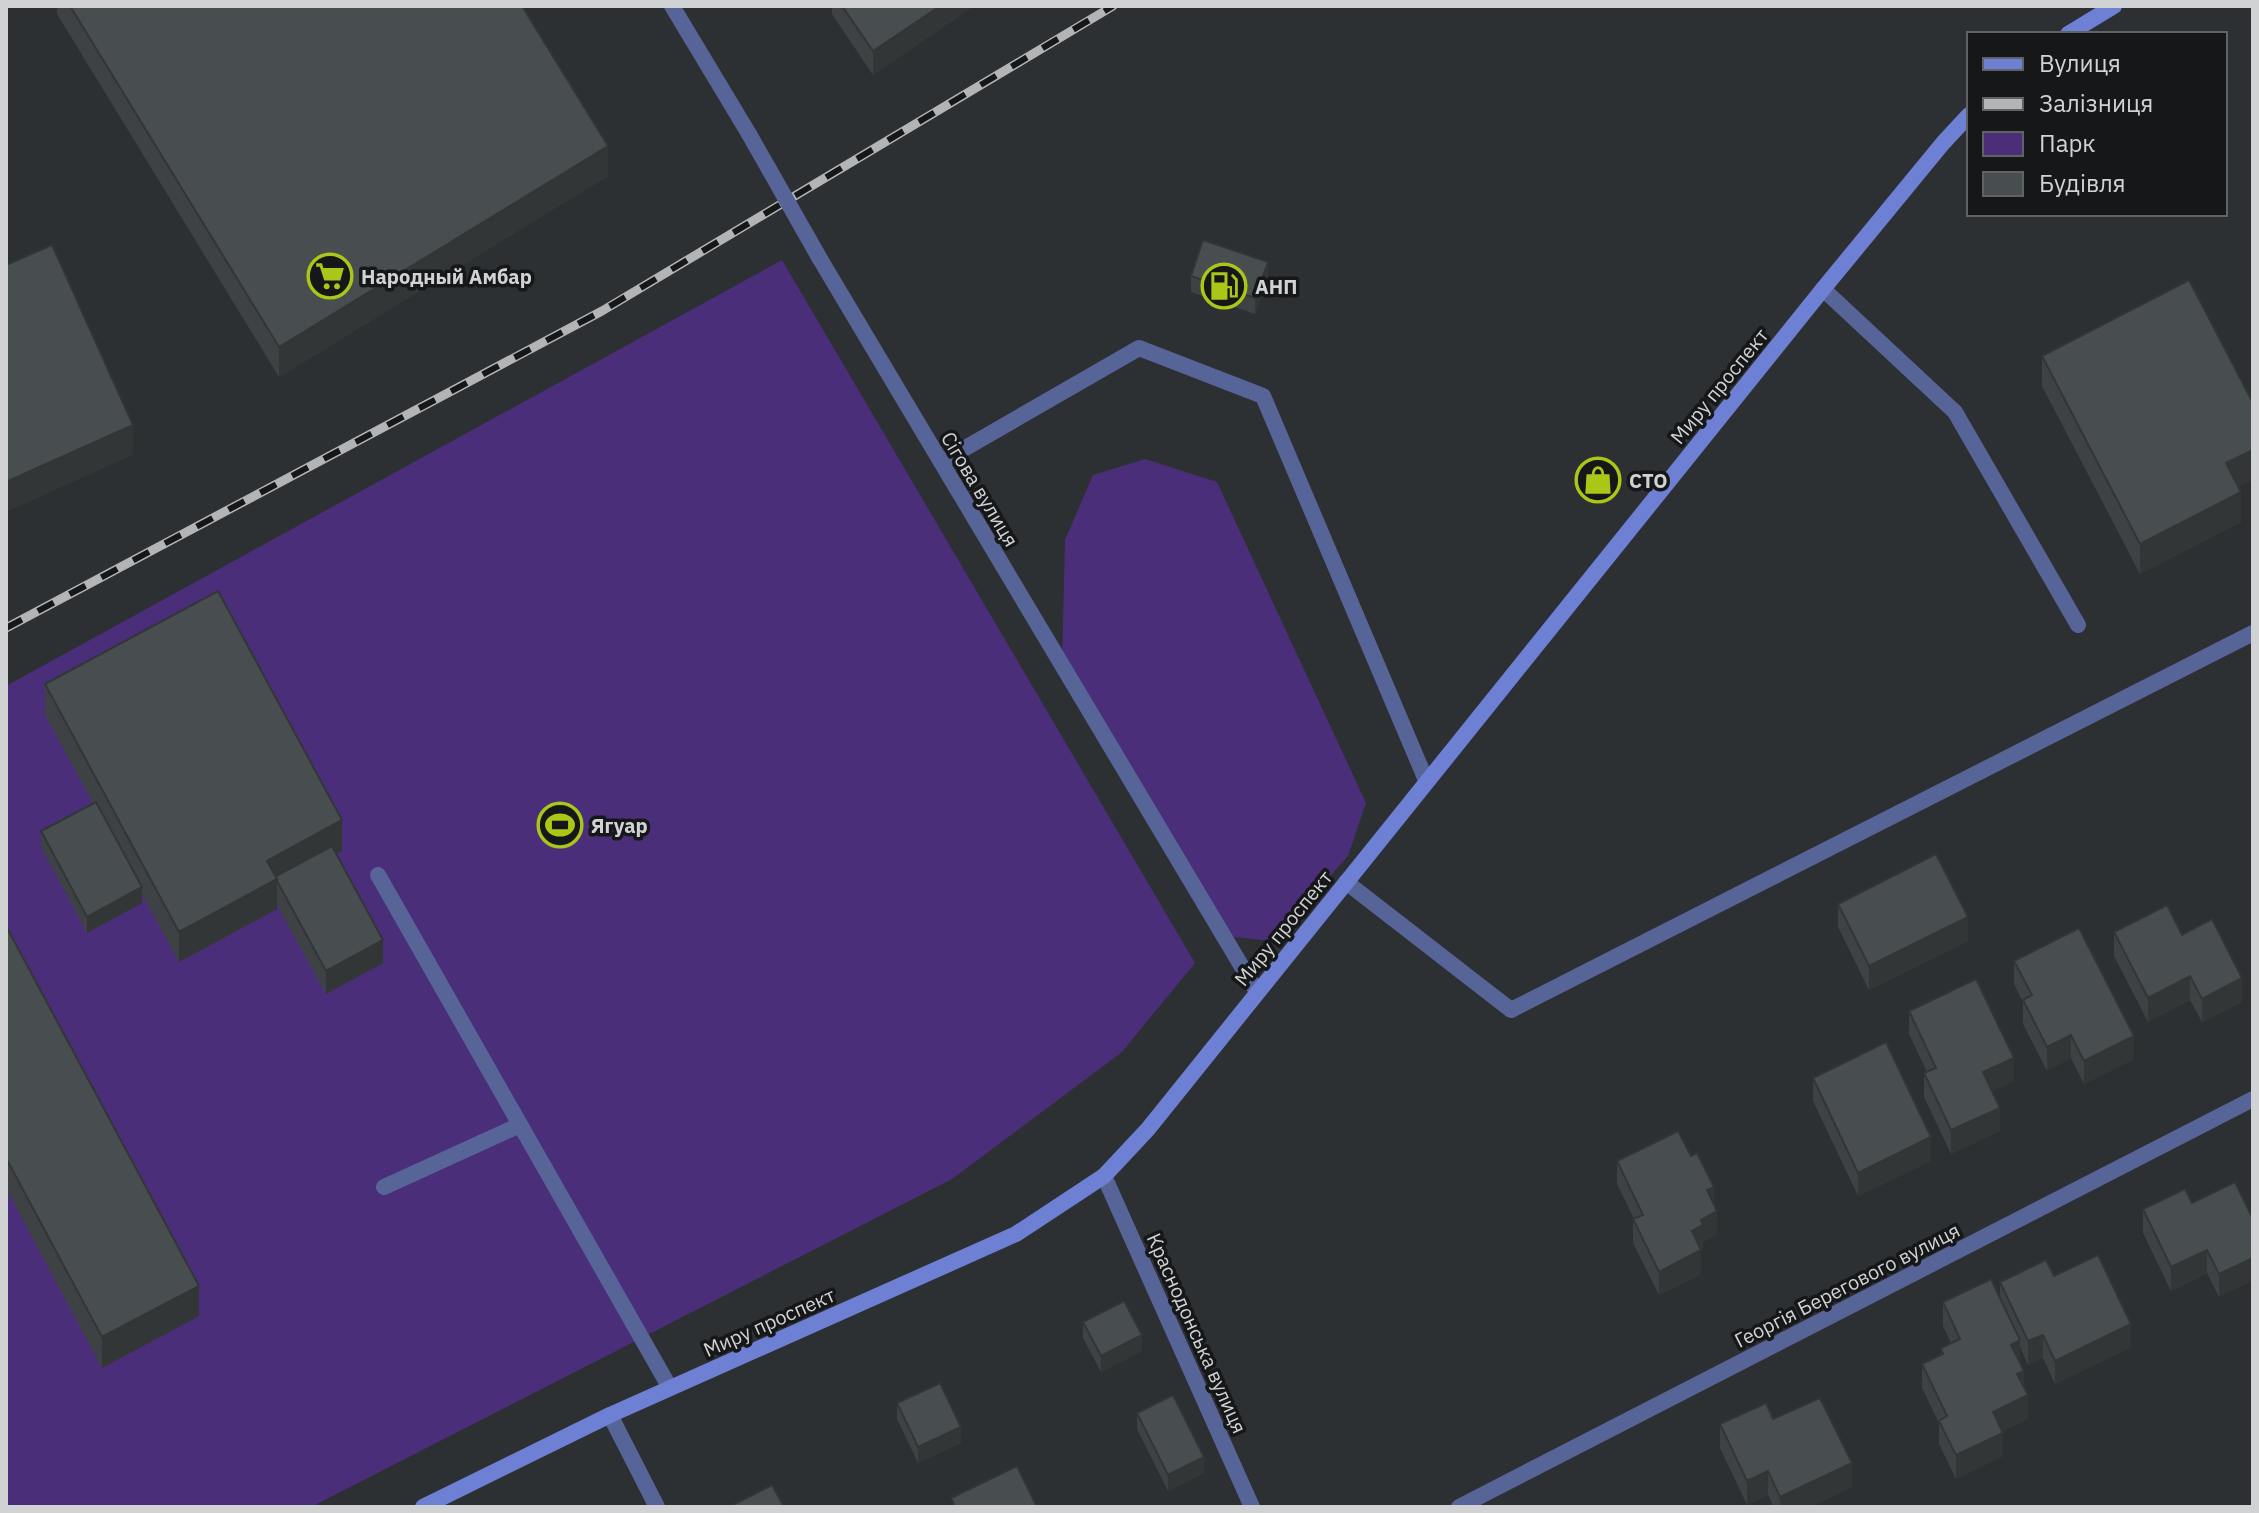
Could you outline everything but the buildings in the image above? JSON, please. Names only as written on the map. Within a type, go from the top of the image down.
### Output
[{"type":"main road","points":[[2071,32],[2114,6]]},
{"type":"main road","name":"Миру проспект","points":[[423,1507],[610,1415],[1016,1234],[1104,1176],[1148,1129],[1823,289],[1967,117]]},
{"type":"street","name":"Сігова вулиця","points":[[672,6],[1257,992]]},
{"type":"street","points":[[1823,289],[1955,412],[2078,625]]},
{"type":"street","points":[[941,462],[1139,348],[1263,396],[1426,780]]},
{"type":"street","points":[[1346,882],[1511,1010],[2253,633]]},
{"type":"street","points":[[378,875],[670,1388]]},
{"type":"street","name":"Георгія Берегового вулиця","points":[[1459,1507],[2253,1099]]},
{"type":"street","points":[[384,1187],[520,1125]]},
{"type":"street","name":"Краснодонська вулиця","points":[[1104,1176],[1252,1507]]},
{"type":"street","points":[[610,1415],[657,1507]]},
{"type":"green space","name":"Ягуар","points":[[782,260],[1195,963],[1122,1052],[952,1179],[311,1507],[6,1507],[6,686]]},
{"type":"green space","points":[[1145,459],[1217,482],[1366,803],[1348,856],[1272,941],[1224,936],[1062,666],[1065,540],[1093,475]]},
{"type":"railway","points":[[6,628],[602,311],[1113,6]]},
{"type":"place","name":"Народный Амбар","points":[[330,276]]},
{"type":"place","name":"АНП","points":[[1224,286]]},
{"type":"place","name":"СТО","points":[[1598,480]]},
{"type":"place","name":"Ягуар","points":[[560,825]]}]
